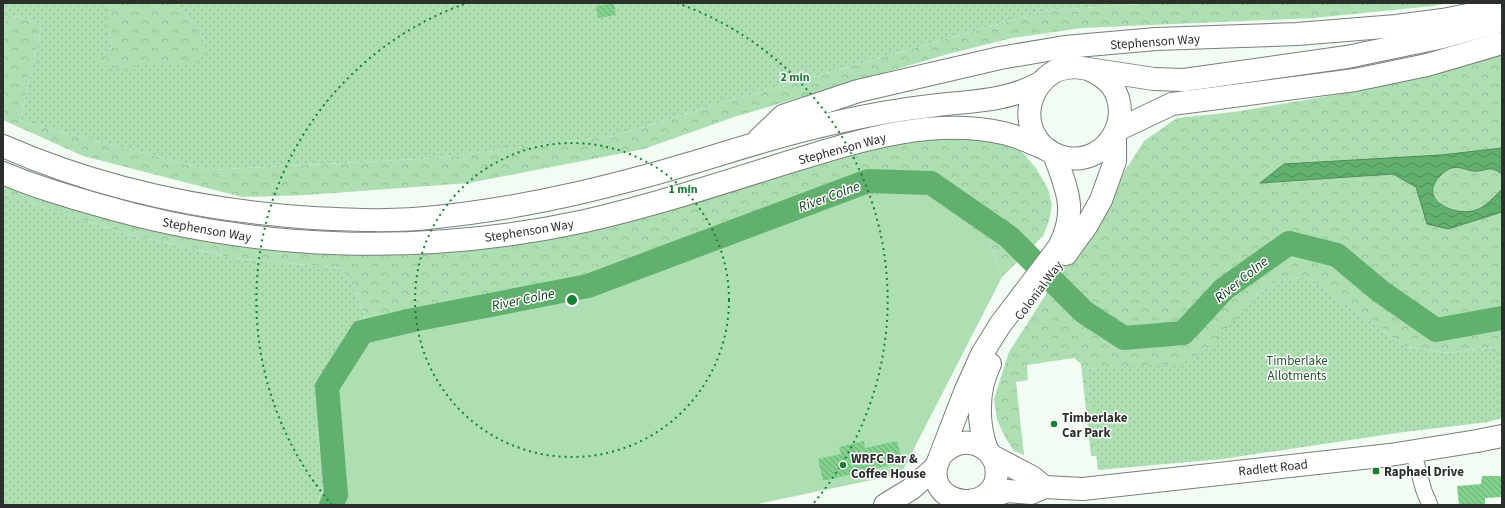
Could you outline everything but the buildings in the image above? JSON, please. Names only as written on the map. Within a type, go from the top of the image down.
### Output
[{"type":"main road","name":"Stephenson Way","points":[[755,144],[783,116],[858,91],[1000,58],[1065,47],[1156,39],[1297,34],[1396,26],[1443,20],[1502,8]]},
{"type":"main road","points":[[1088,69],[1099,74],[1111,85],[1117,96],[1120,109],[1119,123],[1116,133],[1107,145],[1093,155],[1080,158],[1068,158],[1051,152],[1040,143],[1030,122],[1029,109],[1031,98],[1038,84],[1052,73],[1063,68],[1075,67],[1154,79],[1184,80],[1347,57],[1443,38],[1502,21]]},
{"type":"main road","points":[[1116,133],[1172,104],[1355,80],[1427,65],[1502,44]]},
{"type":"main road","name":"Stephenson Way","points":[[3,146],[72,172],[116,186],[206,206],[282,216],[366,220],[434,218],[504,207],[580,192],[639,178],[796,131],[897,110],[996,98],[1023,92],[1038,84]]},
{"type":"main road","name":"Stephenson Way","points":[[3,173],[66,196],[121,212],[199,229],[272,239],[329,243],[392,244],[476,239],[517,234],[586,220],[642,207],[850,144],[912,131],[945,128],[1004,133],[1051,152]]},
{"type":"main road","name":"Colonial Way","points":[[990,453],[982,438],[980,409],[986,371],[1020,306],[1063,250],[1087,225],[1101,200],[1115,161],[1116,133]]},
{"type":"main road","name":"Colonial Way","points":[[1051,152],[1065,185],[1070,203],[1068,228],[1063,250]]},
{"type":"main road","name":"Colonial Way","points":[[939,460],[965,392],[982,354],[1000,325],[1020,306]]},
{"type":"main road","name":"Radlett Road","points":[[966,503],[1008,491],[1031,492],[1044,487],[1083,489],[1413,451],[1502,436]]},
{"type":"main road","points":[[885,505],[910,489],[939,460],[948,448],[958,443],[970,442],[981,446],[990,453],[1032,477],[1044,487]]},
{"type":"main road","points":[[939,460],[936,479],[940,490],[949,499],[966,503],[990,493],[995,485],[997,475],[996,465],[990,453]]},
{"type":"street","points":[[1413,451],[1424,492],[1430,505]]},
{"type":"green space","points":[[3,3],[111,3],[109,6],[109,34],[112,46],[103,54],[204,39],[177,3],[1154,3],[1044,11],[725,102],[614,136],[436,158],[210,170],[20,121],[42,25],[17,16],[3,22]]},
{"type":"green space","points":[[111,3],[177,3],[191,19],[200,33],[205,46],[204,52],[196,62],[109,68],[97,63],[96,58],[112,46],[109,34],[109,6]]},
{"type":"green space","points":[[1154,3],[1448,3],[1433,6],[1314,18],[1082,28],[1012,38],[948,54],[734,117],[644,149],[469,183],[307,195],[242,197],[83,156],[3,120],[3,22],[17,16],[42,25],[20,121],[210,170],[436,158],[614,136],[725,102],[1044,11]]},
{"type":"green space","points":[[1502,53],[1502,148],[1261,183],[1393,174],[1416,187],[1448,229],[1502,212],[1502,346],[1448,353],[1406,347],[1309,278],[1287,279],[1274,283],[1254,297],[1209,348],[1180,365],[1086,369],[1097,456],[1091,456],[1081,364],[1074,358],[1027,365],[1028,380],[1016,382],[1024,455],[1014,451],[997,420],[994,399],[1009,352],[1144,141],[1177,118],[1234,112],[1352,92],[1477,61]]},
{"type":"green space","points":[[952,135],[990,139],[1021,151],[1036,168],[1048,189],[1052,205],[1049,221],[1043,236],[1002,277],[989,240],[796,215],[598,286],[498,308],[440,311],[386,320],[381,314],[365,317],[354,287],[341,268],[232,258],[127,234],[3,194],[3,183],[113,215],[443,252],[850,149]]},
{"type":"green space","points":[[1461,167],[1471,171],[1480,171],[1485,168],[1496,170],[1502,174],[1502,189],[1484,206],[1474,211],[1466,213],[1450,210],[1438,201],[1432,187],[1444,173]]},
{"type":"green space","points":[[893,193],[929,198],[989,240],[1002,277],[901,474],[753,505],[317,505],[326,477],[316,431],[314,398],[331,358],[349,328],[365,317],[381,314],[386,320],[440,311],[498,308],[536,300],[671,260],[847,198]]},
{"type":"green space","points":[[3,194],[127,234],[232,258],[341,268],[354,287],[365,317],[349,328],[316,431],[326,477],[317,505],[3,505]]},
{"type":"green space","name":"Timberlake Allotments","points":[[1309,278],[1406,347],[1448,353],[1502,346],[1502,418],[1488,422],[1404,432],[1222,459],[1098,470],[1086,369],[1117,366],[1236,316],[1254,297],[1274,283],[1287,279]]},
{"type":"water","points":[[1502,148],[1502,174],[1493,169],[1473,171],[1452,168],[1440,176],[1434,185],[1433,193],[1436,200],[1442,205],[1460,211],[1479,209],[1488,203],[1502,189],[1502,212],[1448,229],[1427,224],[1416,187],[1393,174],[1260,183],[1284,164],[1441,155]]},
{"type":"waterway","name":"River Colne","points":[[331,505],[336,495],[327,387],[362,332],[413,320],[588,286],[868,181],[931,183],[1009,237],[1084,312],[1124,338],[1183,333],[1224,289],[1289,243],[1337,255],[1380,291],[1436,330],[1502,318]]},
{"type":"place","name":"Timberlake Car Park","points":[[1054,424]]},
{"type":"place","name":"WRFC Bar & Coffee House","points":[[843,465]]},
{"type":"place","name":"Raphael Drive","points":[[1376,471]]}]
